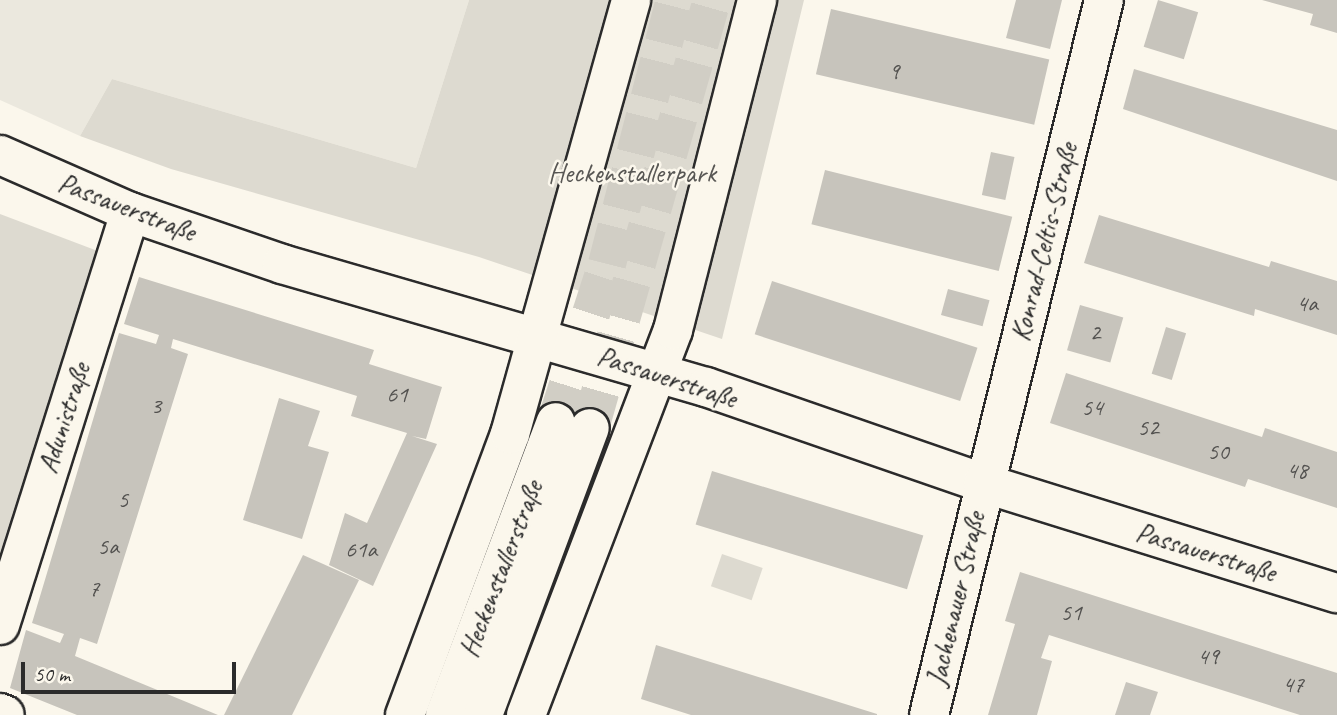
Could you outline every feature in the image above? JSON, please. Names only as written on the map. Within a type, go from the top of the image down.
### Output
[{"type":"main road","points":[[405,715],[489,496],[538,337],[631,0]]},
{"type":"main road","points":[[526,715],[659,373],[757,0]]},
{"type":"main road","name":"Konrad-Celtis-Straße","points":[[983,484],[1104,0]]},
{"type":"main road","name":"Passauerstraße","points":[[0,155],[130,212],[282,264],[659,373],[983,484],[1337,593]]},
{"type":"main road","name":"Adunistraße","points":[[0,625],[130,212]]},
{"type":"main road","name":"Heckenstallerstraße","points":[[445,715],[573,425],[483,715]]},
{"type":"main road","name":"Jachenauer Straße","points":[[929,715],[983,484]]},
{"type":"main road","points":[[0,713],[5,715]]},
{"type":"shaded area","points":[[0,0],[469,0],[416,168],[112,79],[80,136],[0,100]]},
{"type":"green space","name":"Heckenstallerpark","points":[[469,0],[804,0],[722,339],[479,257],[171,169],[80,136],[112,79],[416,168]]},
{"type":"green space","points":[[0,214],[103,253],[0,556]]},
{"type":"green space","points":[[722,554],[763,568],[752,600],[711,586]]},
{"type":"building","points":[[1016,0],[1062,0],[1050,49],[1006,38]]},
{"type":"building","points":[[1158,0],[1198,12],[1184,59],[1144,47]]},
{"type":"building","points":[[1262,0],[1337,0],[1337,33],[1310,25],[1313,14]]},
{"type":"building","points":[[831,9],[1049,59],[1034,125],[816,74]]},
{"type":"building","points":[[1134,69],[1337,130],[1337,181],[1123,109]]},
{"type":"building","points":[[991,152],[1014,157],[1005,200],[982,195]]},
{"type":"building","points":[[825,170],[1012,217],[999,271],[811,224]]},
{"type":"building","points":[[1099,215],[1269,267],[1271,261],[1337,281],[1337,335],[1255,309],[1254,316],[1084,263]]},
{"type":"building","points":[[139,277],[374,350],[369,364],[442,387],[426,439],[412,436],[437,444],[373,586],[329,565],[345,513],[367,523],[407,433],[351,416],[357,396],[173,339],[171,348],[188,354],[97,644],[80,638],[75,656],[218,715],[77,715],[10,688],[26,630],[60,643],[64,634],[32,623],[119,333],[156,344],[159,335],[124,324]]},
{"type":"building","points":[[772,281],[977,348],[960,401],[755,334]]},
{"type":"building","points":[[948,289],[990,300],[983,326],[941,315]]},
{"type":"building","points":[[1080,305],[1123,317],[1110,363],[1067,350]]},
{"type":"building","points":[[1166,327],[1186,333],[1172,380],[1152,374]]},
{"type":"building","points":[[1066,373],[1262,437],[1265,428],[1337,452],[1337,508],[1248,479],[1245,487],[1050,423]]},
{"type":"building","points":[[279,398],[320,411],[308,446],[329,452],[302,539],[243,520]]},
{"type":"building","points":[[712,471],[923,536],[907,589],[696,525]]},
{"type":"building","points":[[303,555],[359,580],[292,715],[224,715]]},
{"type":"building","points":[[1020,572],[1337,673],[1337,715],[1300,715],[1049,635],[1041,658],[1052,661],[1037,715],[988,715],[1015,624],[1005,621]]},
{"type":"building","points":[[656,645],[877,715],[691,715],[641,699]]},
{"type":"building","points":[[1126,682],[1158,692],[1150,715],[1115,715]]},
{"type":"tunnel","points":[[556,422],[607,264],[675,0]]},
{"type":"tunnel","points":[[590,428],[712,0]]}]
